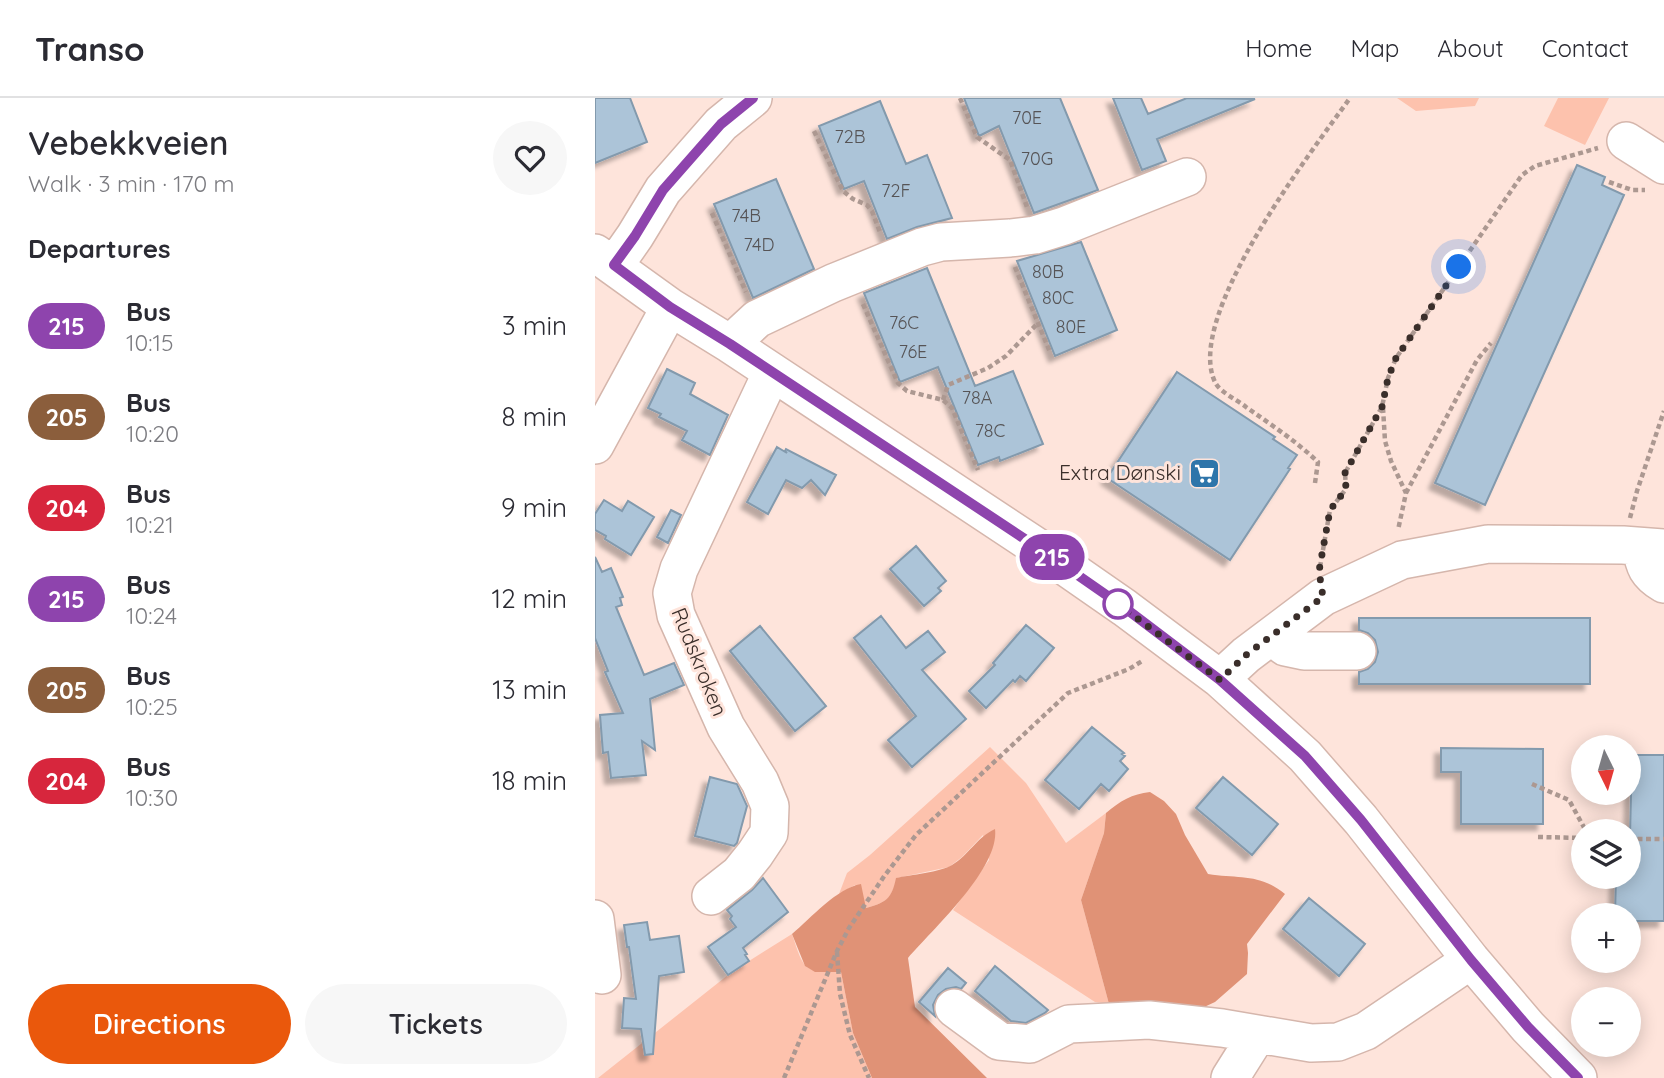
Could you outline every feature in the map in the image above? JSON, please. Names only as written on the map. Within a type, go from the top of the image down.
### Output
[{"type":"street","points":[[753,98],[721,124],[663,190],[635,236],[604,259],[670,307],[1053,558],[1220,680],[1305,756],[1361,820],[1471,960],[1528,1027],[1579,1078]]},
{"type":"street","points":[[1626,141],[1660,176]]},
{"type":"street","points":[[730,344],[757,319],[922,247],[941,242],[1035,234],[1064,226],[1187,177]]},
{"type":"street","points":[[595,445],[670,307]]},
{"type":"street","name":"Rudskroken","points":[[711,896],[739,874],[755,854],[769,832],[770,806],[760,782],[726,727],[676,615],[672,593],[679,569],[772,372]]},
{"type":"street","points":[[1220,680],[1246,655],[1323,597],[1402,560],[1487,544],[1643,547],[1645,568],[1664,584]]},
{"type":"street","points":[[1272,636],[1285,647],[1304,651],[1357,651]]},
{"type":"street","points":[[595,919],[602,975]]},
{"type":"street","points":[[954,1008],[999,1041],[1030,1044],[1069,1024],[1149,1020],[1222,1028],[1311,1043],[1338,1042],[1366,1031],[1471,960]]},
{"type":"street","points":[[1230,1078],[1257,1035]]},
{"type":"path","points":[[960,98],[977,137],[1010,160],[1028,209],[999,238],[1016,268],[1050,352]]},
{"type":"path","points":[[1315,483],[1318,461],[1218,387],[1210,369],[1209,349],[1220,310],[1240,263],[1286,190],[1350,98]]},
{"type":"path","points":[[814,131],[843,191],[867,205],[879,227],[880,236],[867,260],[867,270]]},
{"type":"path","points":[[1406,494],[1385,441],[1383,403],[1388,378],[1396,358],[1522,176],[1535,166],[1626,141]]},
{"type":"path","points":[[1609,182],[1632,190],[1660,176]]},
{"type":"path","points":[[712,213],[757,319]]},
{"type":"path","points":[[833,284],[864,304],[898,383],[907,391],[943,400],[952,408],[980,475],[981,490],[976,507]]},
{"type":"path","points":[[943,400],[948,385],[988,368],[1006,356],[1038,323]]},
{"type":"path","points":[[1390,565],[1406,494],[1477,360],[1491,343]]},
{"type":"path","points":[[1323,597],[1319,571],[1330,510],[1346,489],[1345,473],[1383,403]]},
{"type":"path","points":[[1643,547],[1637,491],[1664,411]]},
{"type":"path","points":[[785,1078],[849,928],[916,835],[1068,693],[1129,669],[1171,643]]},
{"type":"path","points":[[1532,784],[1569,800],[1579,819]]},
{"type":"path","points":[[1538,838],[1571,838]]},
{"type":"path","points":[[1641,839],[1664,839]]},
{"type":"path","points":[[837,951],[840,994],[850,1035],[869,1078]]},
{"type":"shaded area","points":[[1397,98],[1479,98],[1475,106],[1416,111]]},
{"type":"shaded area","points":[[1558,98],[1609,98],[1585,145],[1544,126]]},
{"type":"shaded area","points":[[990,747],[1026,783],[1066,843],[1106,813],[1104,833],[1081,900],[1109,1004],[1095,1002],[953,910],[989,860],[983,835],[949,867],[897,878],[890,895],[879,904],[866,908],[855,885],[839,894],[847,873]]},
{"type":"shaded area","points":[[1150,792],[1164,801],[1176,814],[1208,874],[1257,880],[1285,894],[1247,944],[1247,974],[1215,1002],[1202,1008],[1109,1004],[1081,900],[1104,833],[1106,813],[1137,794]]},
{"type":"shaded area","points":[[995,829],[994,845],[976,879],[948,915],[908,958],[915,1007],[987,1078],[872,1078],[853,1033],[841,972],[815,972],[805,966],[792,934],[843,891],[861,884],[866,908],[879,904],[890,895],[896,878],[952,865]]},
{"type":"shaded area","points":[[792,934],[799,955],[807,967],[819,971],[841,972],[853,1033],[872,1078],[598,1078],[728,975]]},
{"type":"building","points":[[595,98],[630,98],[647,142],[595,163]]},
{"type":"building","points":[[964,98],[1060,98],[1098,190],[1034,213],[999,126],[979,136]]},
{"type":"building","points":[[1113,98],[1141,98],[1148,114],[1187,98],[1255,99],[1157,139],[1166,161],[1142,170]]},
{"type":"building","points":[[880,101],[906,164],[927,155],[952,218],[917,227],[887,239],[864,181],[844,189],[819,126]]},
{"type":"building","points":[[1577,165],[1605,177],[1602,185],[1624,195],[1485,505],[1435,483]]},
{"type":"building","points":[[776,179],[814,269],[753,298],[714,204]]},
{"type":"building","points":[[1081,242],[1117,330],[1055,356],[1017,261]]},
{"type":"building","points":[[927,268],[975,386],[1013,371],[1043,444],[1000,461],[999,457],[978,465],[938,367],[900,382],[864,293]]},
{"type":"building","points":[[667,369],[695,383],[690,394],[728,415],[710,455],[682,440],[687,431],[659,417],[661,414],[648,408]]},
{"type":"building","points":[[1177,372],[1275,437],[1273,439],[1297,455],[1230,560],[1107,478]]},
{"type":"building","points":[[777,447],[836,475],[825,495],[811,480],[802,488],[786,480],[768,514],[747,502]]},
{"type":"building","points":[[604,500],[622,511],[628,501],[654,517],[631,555],[595,530],[595,514]]},
{"type":"building","points":[[671,510],[681,515],[668,543],[657,537]]},
{"type":"building","points":[[916,546],[946,581],[938,588],[941,591],[924,606],[890,569]]},
{"type":"building","points":[[595,557],[602,572],[611,568],[623,597],[620,598],[622,605],[616,607],[644,675],[674,663],[684,685],[650,699],[655,750],[642,741],[646,775],[611,778],[608,752],[603,753],[600,715],[623,713],[605,672],[608,671],[595,638]]},
{"type":"building","points":[[881,616],[906,648],[928,631],[945,652],[922,670],[966,719],[912,767],[888,740],[916,716],[854,638]]},
{"type":"building","points":[[1359,618],[1590,618],[1590,684],[1359,684],[1359,672],[1368,669],[1375,662],[1378,652],[1375,640],[1368,633],[1359,630]]},
{"type":"building","points":[[1026,625],[1054,648],[1026,681],[1020,676],[1015,682],[1013,680],[986,708],[969,691],[995,665],[993,663]]},
{"type":"building","points":[[760,626],[826,706],[795,731],[730,651]]},
{"type":"building","points":[[1092,727],[1124,753],[1122,754],[1125,756],[1120,761],[1128,769],[1109,791],[1101,784],[1079,809],[1045,780]]},
{"type":"building","points":[[1441,748],[1543,749],[1543,824],[1461,824],[1461,772],[1441,772]]},
{"type":"building","points":[[1641,755],[1664,755],[1664,921],[1641,921],[1641,903],[1615,903],[1616,889],[1641,889],[1641,819],[1630,819],[1631,805],[1641,805]]},
{"type":"building","points":[[710,777],[737,784],[747,806],[734,846],[695,836]]},
{"type":"building","points":[[1223,777],[1278,824],[1252,855],[1196,808]]},
{"type":"building","points":[[763,878],[788,912],[743,948],[749,961],[728,975],[708,947],[736,927],[727,910]]},
{"type":"building","points":[[1309,898],[1365,944],[1339,976],[1283,929]]},
{"type":"building","points":[[647,922],[650,940],[679,936],[684,972],[659,976],[653,1054],[645,1055],[641,1029],[622,1028],[624,998],[636,999],[624,925]]},
{"type":"building","points":[[995,966],[1048,1010],[1026,1023],[1011,1021],[975,991]]},
{"type":"building","points":[[948,968],[966,983],[961,989],[946,989],[938,995],[933,1005],[935,1016],[919,1002]]},
{"type":"bus line","name":"215","points":[[753,98],[721,124],[686,162],[663,190],[614,265],[670,307],[1043,551],[1125,608],[1220,680],[1305,756],[1361,820],[1471,960],[1528,1027],[1578,1078]]},
{"type":"place","name":"Extra Dønski","points":[[1204,473]]},
{"type":"route","points":[[1118,604],[1220,680],[1246,655],[1323,597],[1319,571],[1322,546],[1330,510],[1346,489],[1345,473],[1382,407],[1388,378],[1396,358],[1459,267]]}]
